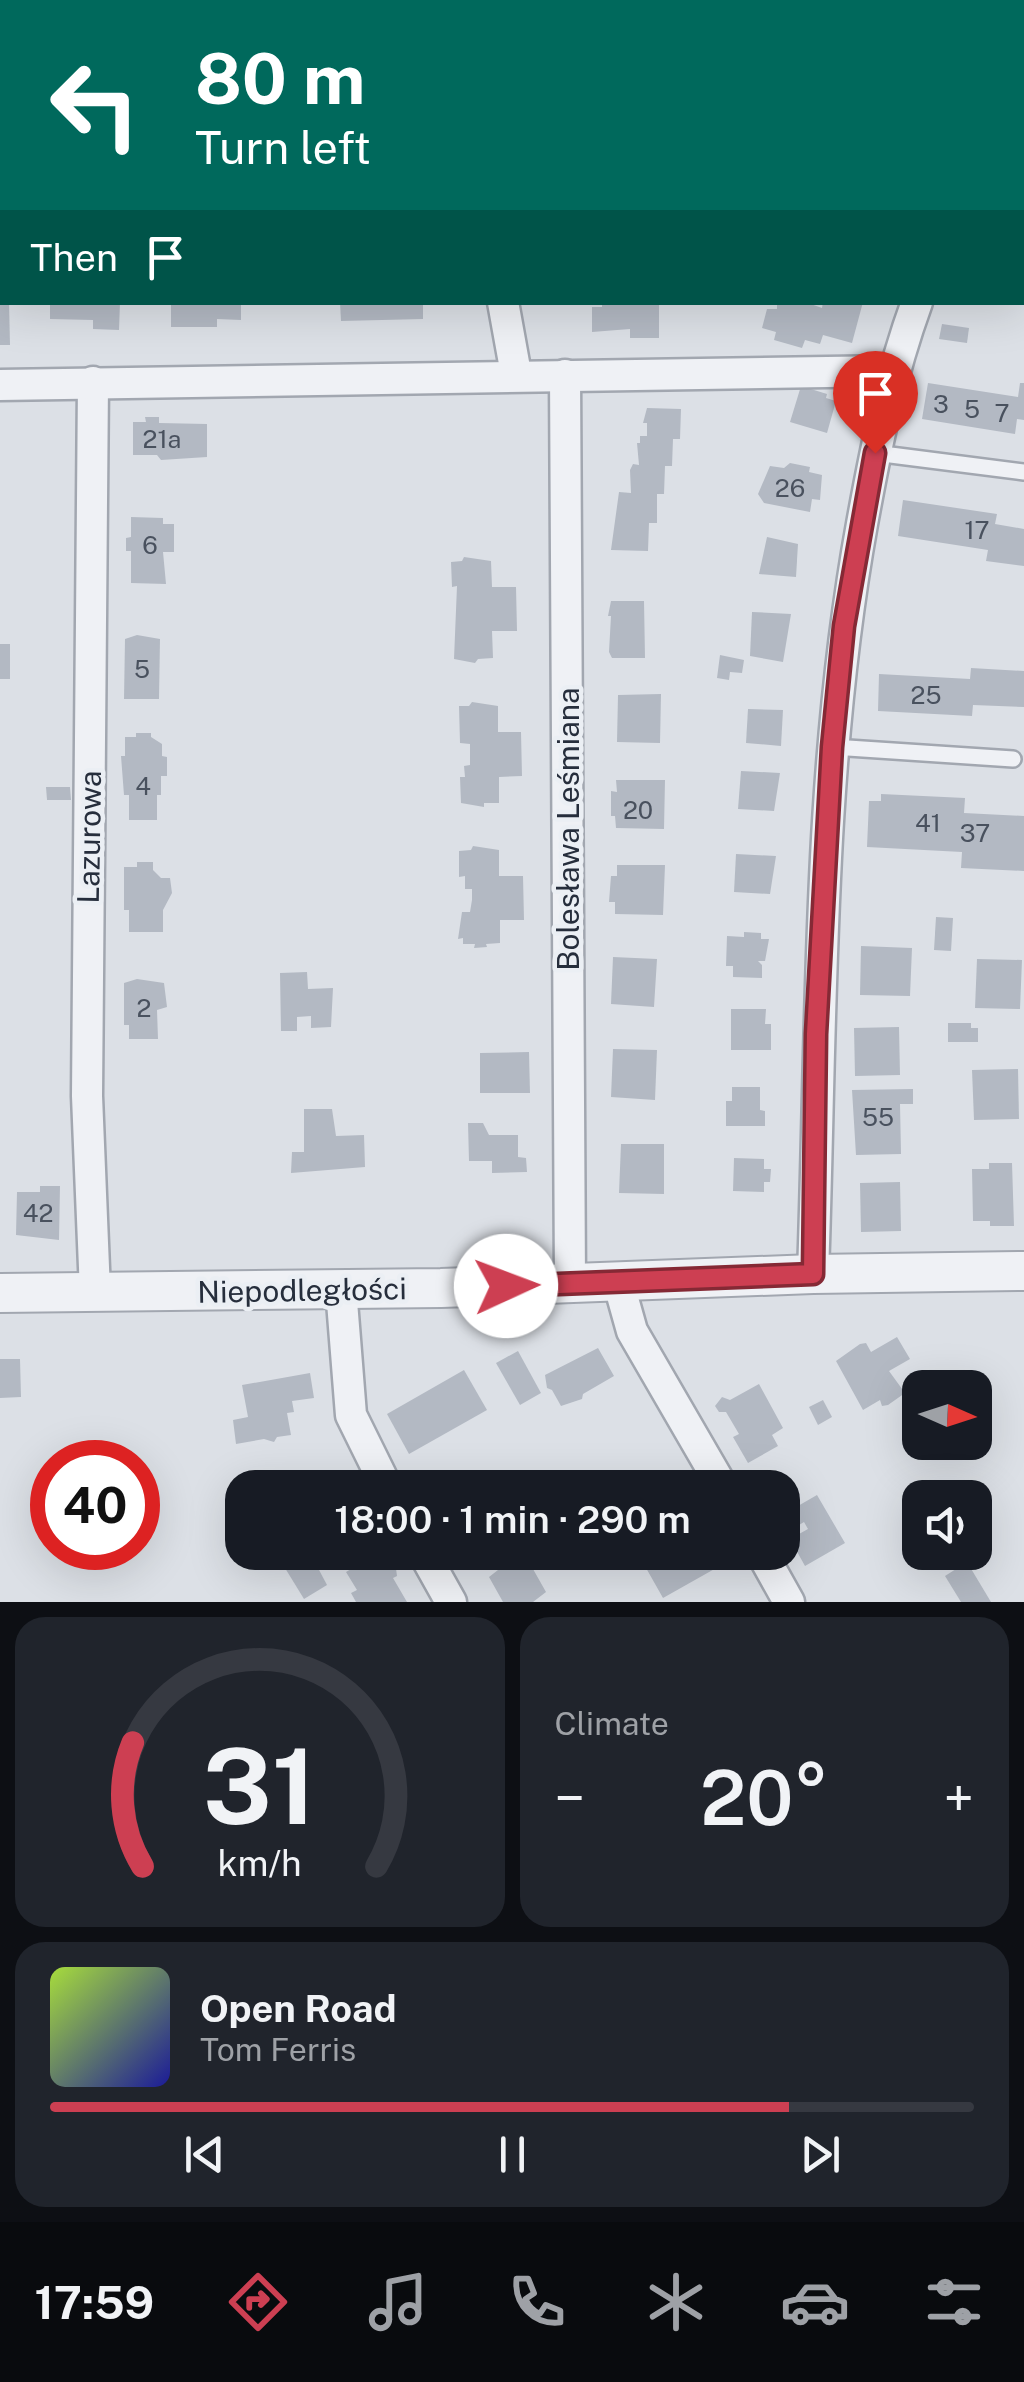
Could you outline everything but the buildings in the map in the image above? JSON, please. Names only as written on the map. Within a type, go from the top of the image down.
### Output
[{"type":"street","points":[[504,305],[516,374]]},
{"type":"street","points":[[813,1274],[816,1034],[832,747],[844,626],[892,371],[916,305]]},
{"type":"street","points":[[0,385],[892,371]]},
{"type":"street","name":"Bolesława Leśmiana","points":[[565,375],[570,1284]]},
{"type":"street","name":"Lazurowa","points":[[93,382],[87,1096],[95,1292]]},
{"type":"street","name":"Niepodległości","points":[[0,1294],[1024,1272]]},
{"type":"street","points":[[618,1282],[632,1331],[713,1470]]},
{"type":"street","points":[[341,1289],[351,1415],[377,1470]]},
{"type":"street","points":[[433,1570],[451,1602]]},
{"type":"street","points":[[770,1570],[789,1602]]},
{"type":"lane","points":[[875,453],[1024,472]]},
{"type":"lane","points":[[832,747],[1013,759]]},
{"type":"route","points":[[506,1286],[813,1274],[816,1034],[832,747],[844,626],[875,453]]}]
